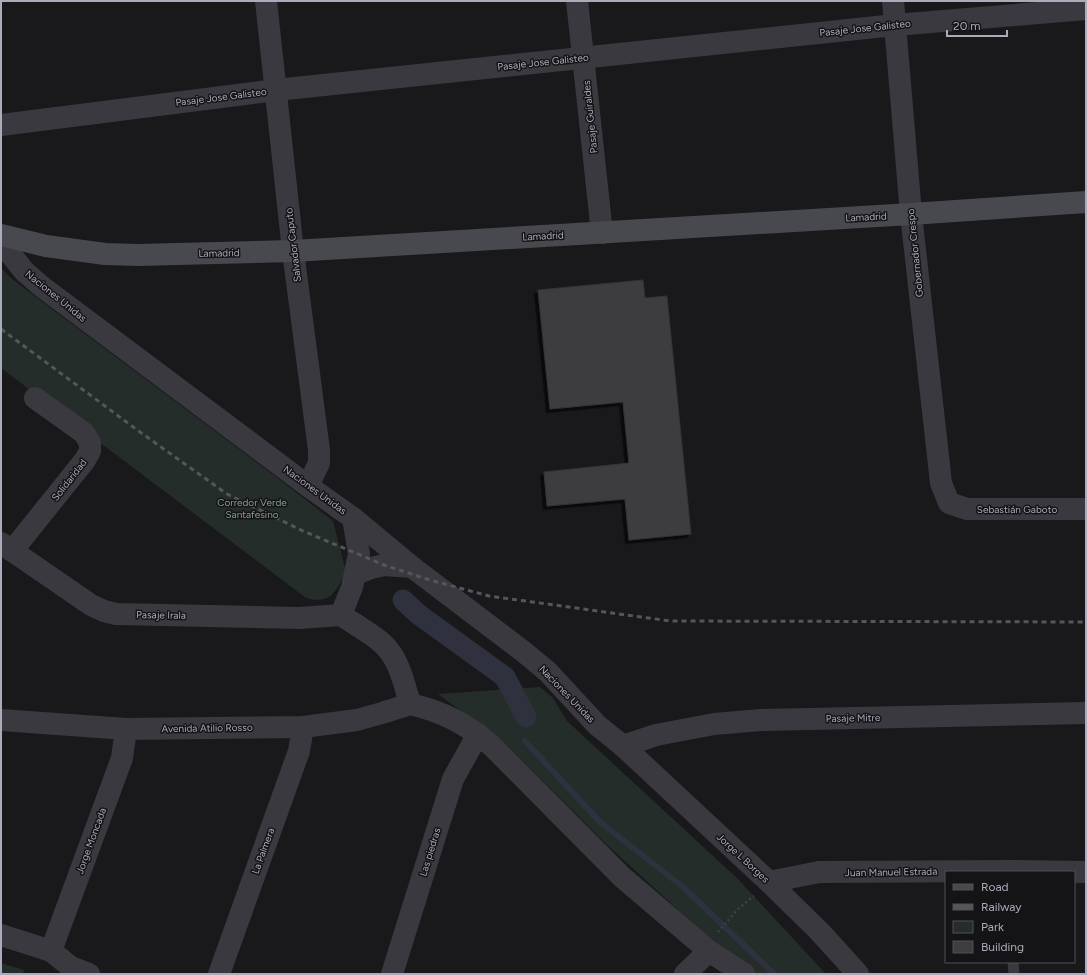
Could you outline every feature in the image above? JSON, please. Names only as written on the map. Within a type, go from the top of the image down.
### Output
[{"type":"street","name":"Salvador Caputo","points":[[266,1],[293,251],[319,450],[319,463],[308,486]]},
{"type":"street","name":"Pasaje Guiraldes","points":[[577,1],[602,233]]},
{"type":"street","name":"Gobernador Crespo","points":[[893,1],[911,214],[941,483],[949,502]]},
{"type":"street","name":"Pasaje Jose Galisteo","points":[[1,124],[276,90],[895,25],[1086,9]]},
{"type":"street","name":"Lamadrid","points":[[1,235],[46,246],[105,254],[138,255],[293,251],[1086,202]]},
{"type":"street","name":"Naciones Unidas","points":[[1,242],[24,270],[41,286],[353,518],[412,567],[524,652],[548,672],[597,725],[623,746]]},
{"type":"street","name":"Solidaridad","points":[[7,547],[85,460],[90,451],[90,443],[84,434],[35,398]]},
{"type":"street","name":"Sebastián Gaboto","points":[[949,502],[967,509],[1086,509]]},
{"type":"street","points":[[353,518],[359,554],[356,574],[341,615],[382,644],[392,656],[402,675],[410,704],[426,707],[457,720],[478,734],[493,747],[622,877],[713,942],[744,974]]},
{"type":"street","name":"Pasaje Irala","points":[[7,547],[92,605],[104,611],[116,614],[299,618],[341,615]]},
{"type":"street","points":[[356,574],[384,565],[412,567]]},
{"type":"street","name":"Avenida Atilio Rosso","points":[[1,720],[126,729],[303,727],[357,720],[382,714],[410,704]]},
{"type":"street","name":"Pasaje Mitre","points":[[623,746],[656,735],[730,722],[761,720],[1086,713]]},
{"type":"street","name":"La Palmera","points":[[219,974],[299,751],[303,727]]},
{"type":"street","name":"Jorge Moncada","points":[[51,952],[122,758],[126,729]]},
{"type":"street","name":"Las piedras","points":[[392,974],[453,778],[478,734]]},
{"type":"street","name":"Jorge L Borges","points":[[623,746],[769,882],[820,932],[858,974]]},
{"type":"street","name":"Juan Manuel Estrada","points":[[769,882],[819,872],[945,871]]},
{"type":"street","name":"Juan Manuel Estrada","points":[[1075,872],[1086,872]]},
{"type":"street","points":[[1,935],[51,952],[71,967],[89,974]]},
{"type":"street","points":[[684,974],[713,942]]},
{"type":"lane","points":[[1013,963],[1014,974]]},
{"type":"path","points":[[713,942],[739,908]]},
{"type":"green space","name":"Corredor Verde Santafesino","points":[[1,268],[12,279],[333,521],[346,572],[332,595],[321,600],[306,598],[1,368]]},
{"type":"green space","points":[[540,687],[553,698],[567,721],[737,878],[826,974],[756,974],[696,926],[607,845],[508,746],[438,694]]},
{"type":"green space","points":[[1,963],[24,970],[23,974],[1,974]]},
{"type":"building","points":[[643,280],[645,298],[667,296],[691,534],[629,540],[625,499],[547,506],[544,472],[629,463],[623,402],[550,409],[538,290]]},
{"type":"waterway","points":[[403,600],[418,614],[505,677],[526,717]]},
{"type":"waterway","points":[[525,741],[600,822],[683,887],[774,974]]},
{"type":"railway","points":[[1,329],[140,432],[227,494],[303,531],[384,565],[430,580],[489,596],[670,621],[1086,622]]}]
